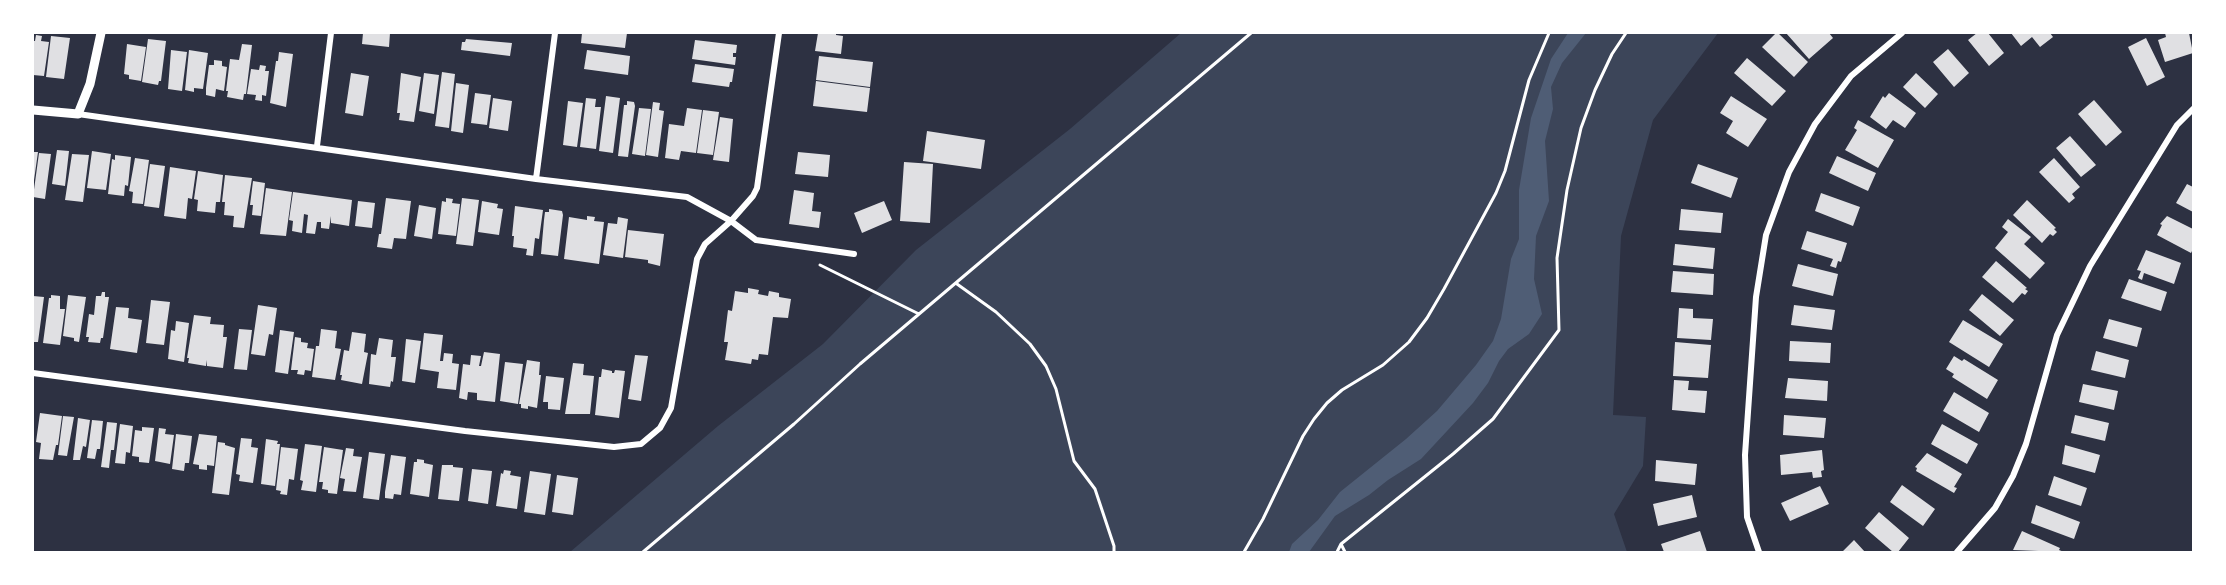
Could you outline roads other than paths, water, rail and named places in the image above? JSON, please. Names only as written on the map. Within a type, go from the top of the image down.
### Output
[{"type":"street","points":[[78,114],[92,77],[101,33]]},
{"type":"street","points":[[317,146],[332,33]]},
{"type":"street","points":[[536,179],[555,33]]},
{"type":"street","points":[[33,373],[465,431],[614,447],[641,444],[660,428],[671,408],[697,259],[705,244],[731,221],[753,196],[757,188],[779,33]]},
{"type":"street","points":[[1759,552],[1747,517],[1745,455],[1756,297],[1766,235],[1789,172],[1815,124],[1851,76],[1902,33]]},
{"type":"street","points":[[1957,552],[1995,508],[2013,476],[2026,444],[2057,335],[2090,266],[2177,125],[2193,109]]},
{"type":"street","points":[[33,110],[317,146],[536,179],[687,197],[731,221],[756,240],[854,254]]}]
